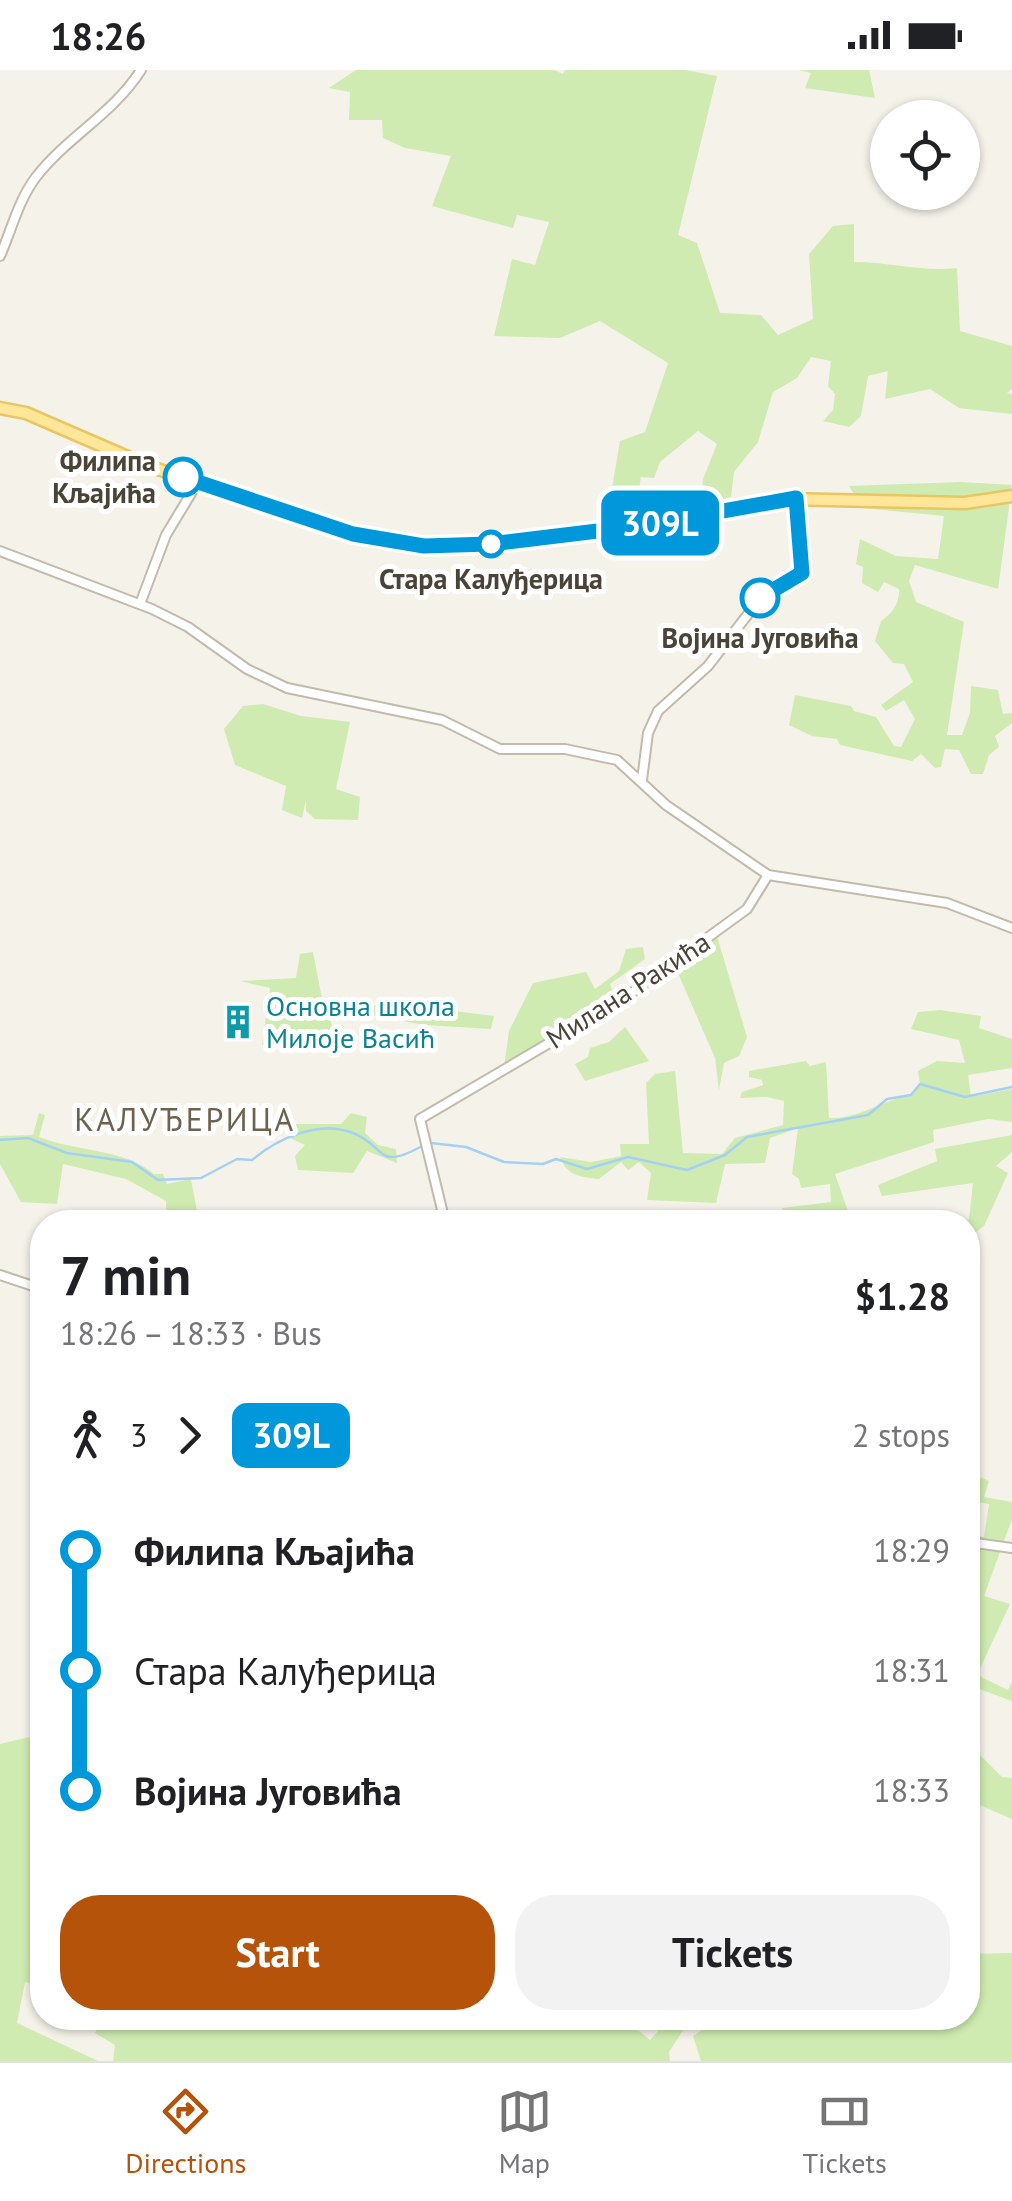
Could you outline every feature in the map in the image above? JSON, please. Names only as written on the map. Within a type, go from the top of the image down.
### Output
[{"type":"main road","points":[[0,408],[34,416],[198,482],[366,537],[424,546],[490,544],[639,526],[796,498],[965,503],[1012,496]]},
{"type":"street","points":[[0,256],[22,199],[36,176],[109,112],[141,70]]},
{"type":"street","points":[[140,604],[166,534],[198,482]]},
{"type":"street","points":[[642,780],[648,733],[658,711],[708,666],[762,596],[801,575],[796,498]]},
{"type":"street","points":[[0,551],[140,604],[188,627],[247,670],[288,688],[442,720],[486,744],[510,751],[566,749],[623,763],[666,806],[768,875],[946,903],[1012,928]]},
{"type":"street","name":"Милана Ракића","points":[[442,1210],[420,1120],[611,1008],[748,910],[768,875]]},
{"type":"street","points":[[0,1275],[30,1285]]},
{"type":"street","points":[[980,1544],[1012,1548]]},
{"type":"green space","points":[[356,70],[554,70],[563,74],[565,70],[685,70],[717,76],[678,235],[697,243],[720,313],[761,315],[778,335],[813,319],[809,254],[833,226],[854,224],[854,262],[957,268],[960,331],[1012,346],[1012,389],[1007,393],[1012,394],[1012,414],[959,408],[930,389],[885,399],[888,371],[868,376],[861,416],[849,427],[823,421],[833,410],[835,394],[828,386],[831,361],[811,357],[797,378],[773,392],[758,442],[734,472],[731,497],[702,504],[703,479],[717,444],[698,431],[660,462],[654,478],[641,477],[633,526],[605,530],[620,441],[645,432],[668,363],[600,321],[560,338],[494,336],[512,259],[535,265],[549,222],[517,215],[513,228],[432,206],[451,156],[405,148],[383,138],[382,120],[349,120],[350,92],[329,88]]},
{"type":"green space","points":[[799,70],[869,70],[875,98],[805,88],[811,73]]},
{"type":"green space","points":[[960,482],[1012,485],[998,589],[915,565],[909,581],[916,602],[964,622],[947,735],[962,735],[970,713],[971,686],[998,690],[1003,714],[1012,713],[1012,723],[995,736],[999,747],[989,755],[983,774],[971,774],[959,750],[945,749],[941,767],[935,768],[921,754],[912,761],[840,745],[837,739],[812,736],[789,725],[795,695],[851,706],[854,711],[876,717],[894,746],[901,747],[915,719],[904,700],[886,711],[881,705],[913,682],[904,664],[893,663],[875,641],[881,621],[897,603],[899,589],[884,582],[878,592],[862,583],[863,567],[856,564],[860,539],[896,556],[938,559],[944,516],[863,508],[849,486]]},
{"type":"green space","points":[[263,704],[301,716],[350,722],[336,789],[360,797],[358,820],[315,819],[306,811],[306,800],[302,818],[282,810],[286,786],[235,765],[224,729],[243,706]]},
{"type":"green space","points":[[716,933],[747,1037],[739,1056],[724,1063],[719,1090],[715,1058],[674,964]]},
{"type":"green space","points":[[643,947],[645,959],[610,984],[617,1001],[504,1067],[509,1031],[533,983],[586,972],[595,989],[619,971],[626,949]]},
{"type":"green space","points":[[313,952],[321,994],[337,1039],[262,1045],[270,988],[240,981],[296,978],[300,954]]},
{"type":"green space","points":[[430,998],[444,999],[445,1010],[494,1016],[491,1029],[425,1025],[364,1014],[363,1004],[428,1010]]},
{"type":"green space","points":[[940,1010],[981,1016],[979,1028],[1012,1039],[1012,1068],[968,1075],[971,1097],[1012,1089],[1012,1122],[988,1119],[933,1130],[934,1142],[835,1174],[848,1210],[782,1210],[831,1202],[830,1184],[801,1188],[799,1179],[792,1174],[798,1128],[770,1138],[765,1163],[725,1164],[716,1203],[647,1200],[651,1173],[639,1162],[628,1170],[621,1162],[599,1179],[571,1172],[560,1157],[591,1162],[621,1156],[620,1144],[649,1144],[646,1083],[655,1074],[675,1071],[683,1153],[722,1154],[735,1138],[783,1125],[784,1101],[740,1098],[742,1092],[763,1085],[762,1080],[749,1077],[749,1071],[806,1061],[810,1066],[826,1062],[829,1118],[851,1116],[911,1095],[920,1084],[918,1071],[937,1061],[965,1063],[959,1040],[911,1029],[918,1012]]},
{"type":"green space","points":[[625,1027],[649,1061],[585,1081],[575,1064],[588,1057],[590,1048],[609,1042]]},
{"type":"green space","points":[[39,1113],[45,1115],[39,1137],[128,1159],[154,1174],[163,1174],[167,1184],[191,1179],[197,1210],[166,1210],[166,1201],[126,1179],[63,1164],[57,1204],[21,1202],[0,1164],[0,1136],[33,1135]]},
{"type":"green space","points":[[351,1113],[367,1117],[365,1133],[378,1145],[396,1149],[397,1163],[367,1151],[353,1173],[298,1170],[295,1156],[305,1145],[288,1137],[292,1135],[290,1124],[341,1124]]},
{"type":"green space","points":[[1012,1135],[1012,1152],[996,1166],[1008,1173],[980,1229],[980,1210],[970,1210],[973,1183],[882,1196],[878,1185],[937,1161],[935,1149]]},
{"type":"green space","points":[[980,1477],[989,1481],[984,1497],[1012,1502],[1012,1519],[984,1596],[1010,1604],[980,1669],[980,1536],[984,1537],[989,1504],[980,1502]]},
{"type":"green space","points":[[980,1676],[1008,1690],[1012,1682],[1012,1701],[980,1689]]},
{"type":"green space","points":[[30,1737],[30,1983],[25,1982],[17,2023],[98,2061],[0,2061],[0,1744]]},
{"type":"green space","points":[[980,1755],[1002,1777],[1012,1778],[1012,1819],[980,1805]]},
{"type":"green space","points":[[1012,1953],[1012,2061],[701,2061],[693,2036],[702,2030],[980,2030],[980,1954]]},
{"type":"green space","points":[[638,2030],[650,2040],[659,2030],[683,2030],[669,2052],[670,2061],[113,2061],[115,2045],[95,2033]]},
{"type":"waterway","points":[[431,1143],[466,1147],[504,1162],[543,1164],[556,1159],[587,1169],[628,1157],[687,1170],[725,1155],[747,1137],[868,1115],[887,1099],[911,1095],[920,1084],[965,1097],[1012,1087]]},
{"type":"waterway","points":[[0,1140],[28,1138],[67,1153],[132,1162],[158,1180],[201,1178],[237,1159],[252,1160],[286,1138],[313,1130],[353,1133],[388,1157],[422,1146]]},
{"type":"bus line","name":"309L","points":[[183,477],[353,534],[394,544],[424,546],[473,546],[639,526],[796,498],[804,568],[800,577],[776,586],[760,598]]},
{"type":"place","name":"Филипа Кљајића","points":[[183,477]]},
{"type":"place","name":"Стара Калуђерица","points":[[491,544]]},
{"type":"place","name":"Војина Југовића","points":[[760,598]]},
{"type":"place","name":"Основна школа Милоје Васић","points":[[238,1022]]},
{"type":"district","name":"КАЛУЂЕРИЦА","points":[[185,1120]]}]
